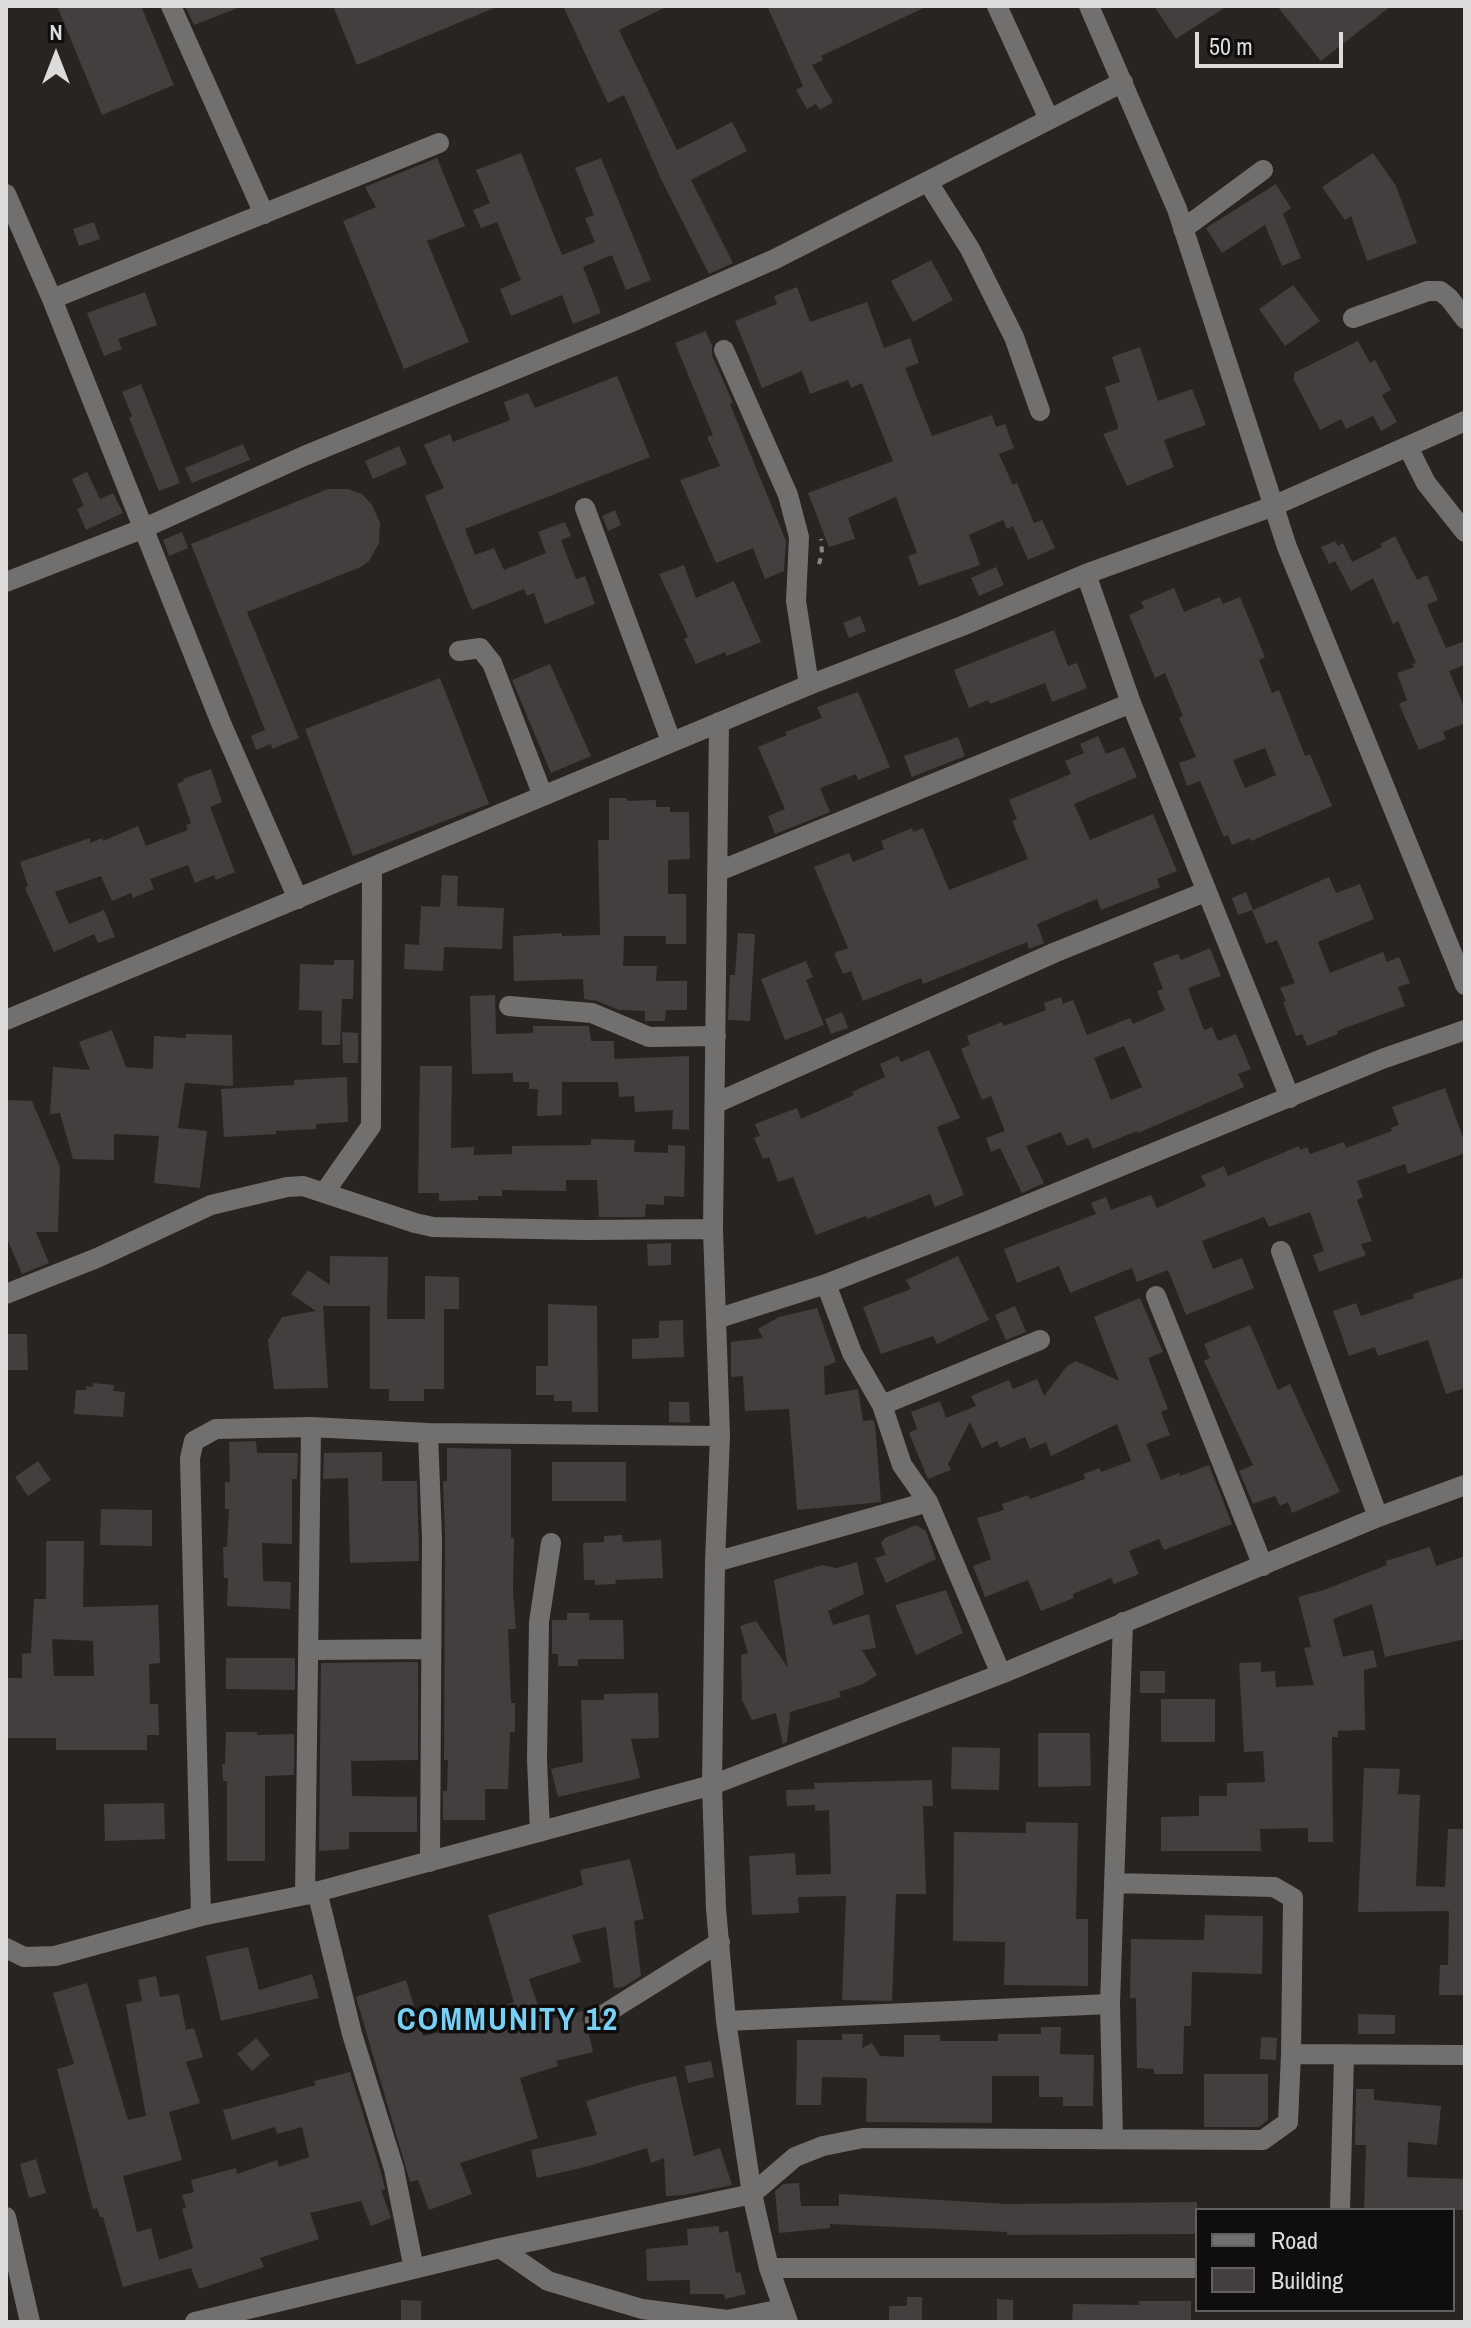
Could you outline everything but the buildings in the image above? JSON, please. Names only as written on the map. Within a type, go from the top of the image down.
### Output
[{"type":"street","points":[[171,6],[264,214]]},
{"type":"street","points":[[997,6],[1049,119]]},
{"type":"street","points":[[1089,6],[1183,229],[1271,507],[1465,985]]},
{"type":"street","points":[[6,582],[142,529],[304,456],[629,323],[775,259],[1123,82]]},
{"type":"street","points":[[52,299],[439,143]]},
{"type":"street","points":[[1183,229],[1263,170]]},
{"type":"street","points":[[928,182],[970,249],[1002,311],[1040,411]]},
{"type":"street","points":[[6,194],[52,299],[221,723],[298,899]]},
{"type":"street","points":[[1353,318],[1428,291],[1440,291],[1465,319]]},
{"type":"street","points":[[724,350],[788,495],[799,537],[796,601],[809,685]]},
{"type":"street","points":[[6,1020],[809,685],[1086,574],[1271,507],[1465,421]]},
{"type":"street","points":[[1408,447],[1426,483],[1465,532]]},
{"type":"street","points":[[585,508],[671,741]]},
{"type":"street","points":[[1086,574],[1131,703],[1290,1098]]},
{"type":"street","points":[[459,651],[480,648],[492,663],[543,796]]},
{"type":"street","points":[[719,871],[1131,703]]},
{"type":"street","points":[[500,2248],[548,2281],[642,2309],[727,2320],[785,2315],[769,2268],[752,2194],[726,2021],[712,1785],[720,1436],[713,1229],[719,722]]},
{"type":"street","points":[[324,1193],[371,1126],[372,868]]},
{"type":"street","points":[[716,1103],[1042,958],[1205,892]]},
{"type":"street","points":[[509,1006],[592,1013],[649,1037],[716,1036]]},
{"type":"street","points":[[716,1319],[826,1284],[1382,1059],[1465,1030]]},
{"type":"street","points":[[6,1294],[97,1258],[211,1205],[287,1187],[303,1186],[433,1227],[713,1229]]},
{"type":"street","points":[[1281,1251],[1378,1517]]},
{"type":"street","points":[[826,1284],[852,1353],[882,1405],[902,1465],[928,1502],[1001,1674]]},
{"type":"street","points":[[1156,1296],[1263,1566]]},
{"type":"street","points":[[882,1405],[1040,1340]]},
{"type":"street","points":[[201,1916],[190,1458],[194,1441],[216,1429],[311,1427],[428,1433],[720,1436]]},
{"type":"street","points":[[311,1427],[305,1769],[311,1893],[394,2169],[414,2269]]},
{"type":"street","points":[[428,1433],[432,1538],[430,1862]]},
{"type":"street","points":[[6,1948],[24,1957],[55,1956],[201,1916],[311,1893],[712,1785],[1001,1674],[1378,1517],[1465,1485]]},
{"type":"street","points":[[715,1562],[928,1502]]},
{"type":"street","points":[[540,1832],[537,1759],[539,1622],[551,1543]]},
{"type":"street","points":[[1113,2138],[1110,2004],[1123,1622]]},
{"type":"street","points":[[309,1650],[431,1649]]},
{"type":"street","points":[[195,2322],[500,2248],[752,2194],[795,2157],[823,2146],[863,2138],[1263,2140],[1288,2122],[1293,1898],[1274,1887],[1114,1883]]},
{"type":"street","points":[[595,2020],[720,1942]]},
{"type":"street","points":[[726,2021],[1110,2004]]},
{"type":"street","points":[[1291,2054],[1465,2055]]},
{"type":"street","points":[[1340,2208],[1344,2056]]},
{"type":"street","points":[[6,2217],[30,2322]]},
{"type":"street","points":[[769,2268],[1195,2268]]},
{"type":"district","name":"COMMUNITY 12","points":[[508,2021]]}]
